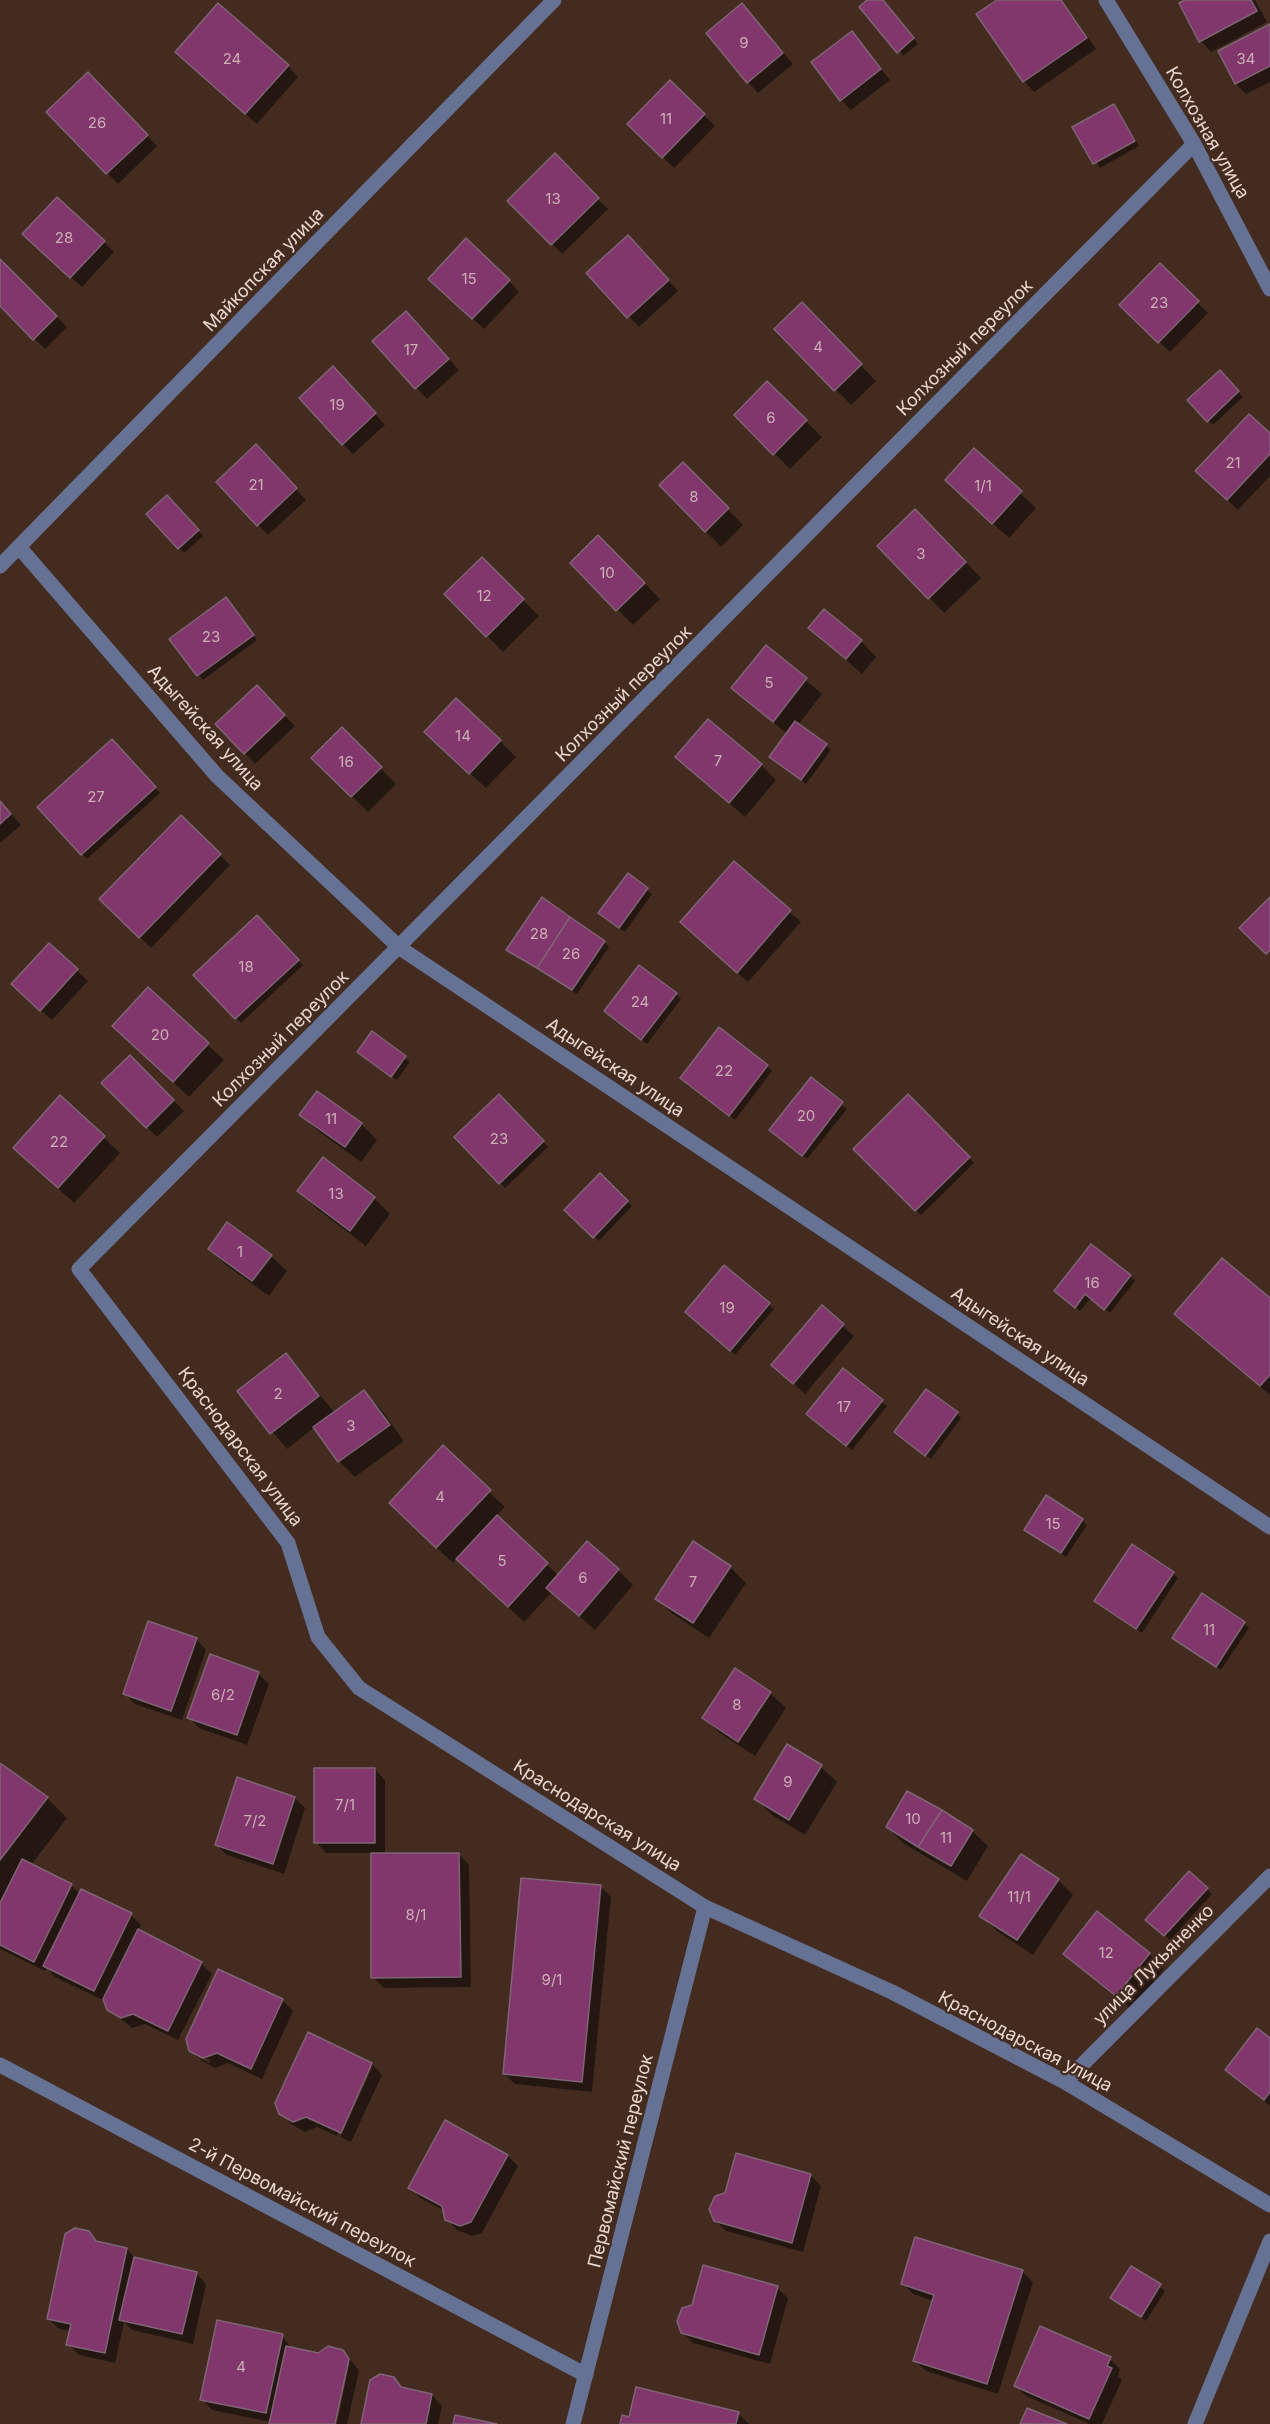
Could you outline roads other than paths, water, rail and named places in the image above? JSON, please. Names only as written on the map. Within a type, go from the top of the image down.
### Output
[{"type":"street","name":"Майкопская улица","points":[[0,566],[554,0]]},
{"type":"street","name":"Колхозная улица","points":[[1106,0],[1194,144],[1270,289]]},
{"type":"street","name":"Колхозный переулок","points":[[79,1269],[400,948],[1194,144]]},
{"type":"street","name":"Адыгейская улица","points":[[19,548],[218,776],[400,948],[1270,1527]]},
{"type":"street","name":"Краснодарская улица","points":[[79,1269],[288,1543],[318,1637],[359,1688],[705,1907],[892,1992],[1065,2082],[1270,2205]]},
{"type":"street","name":"улица Лукьяненко","points":[[1065,2082],[1270,1876]]},
{"type":"street","name":"Первомайский переулок","points":[[573,2424],[705,1907]]},
{"type":"street","name":"2-й Первомайский переулок","points":[[0,2064],[586,2375]]},
{"type":"street","points":[[1195,2424],[1270,2241]]}]
